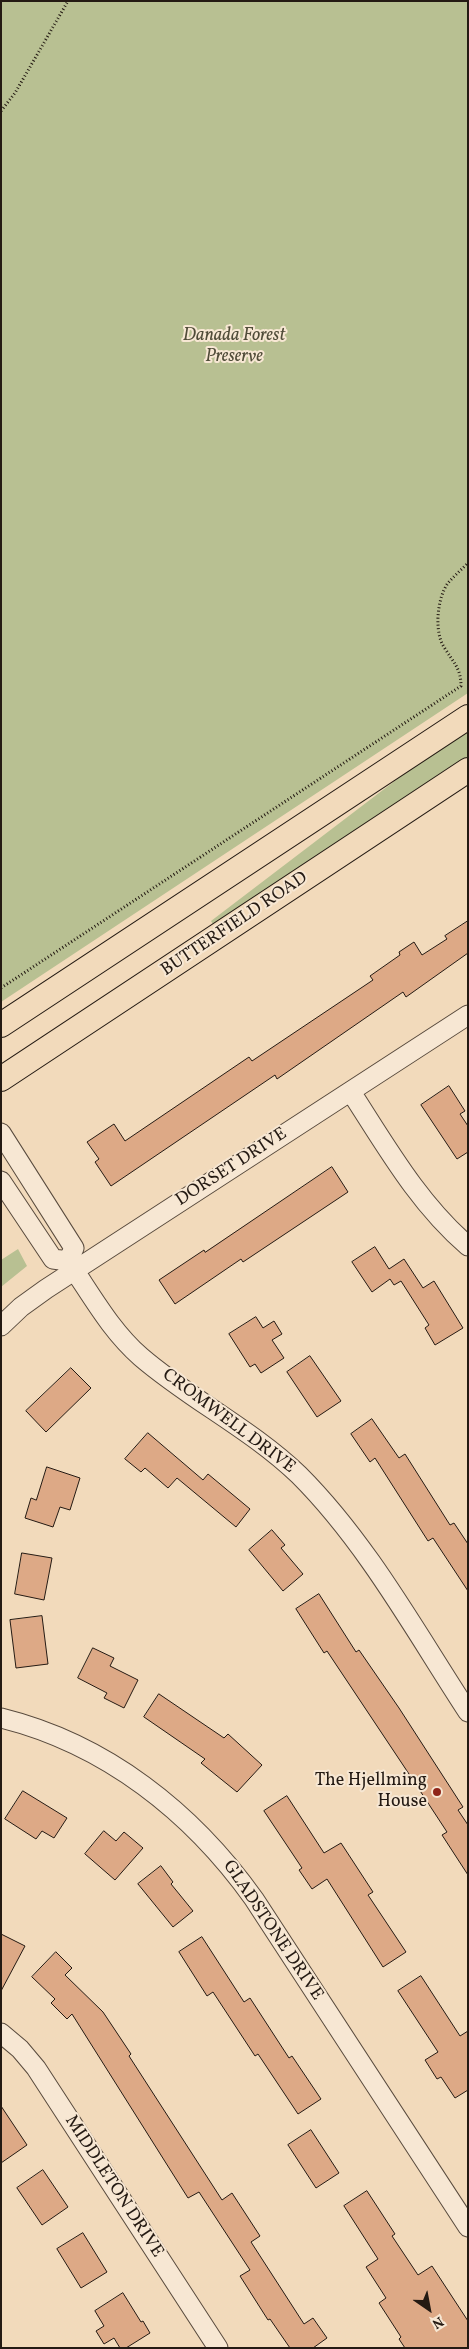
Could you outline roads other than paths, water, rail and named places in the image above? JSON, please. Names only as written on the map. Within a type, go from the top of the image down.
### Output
[{"type":"main road","points":[[1,1025],[468,718]]},
{"type":"main road","name":"BUTTERFIELD ROAD","points":[[1,1079],[468,770]]},
{"type":"street","name":"DORSET DRIVE","points":[[1,1326],[71,1266],[350,1092],[468,1015]]},
{"type":"street","points":[[350,1092],[412,1186],[433,1213],[468,1246]]},
{"type":"street","points":[[1,1133],[74,1248],[71,1266]]},
{"type":"street","name":"CROMWELL DRIVE","points":[[1,1181],[54,1260],[71,1266],[113,1328],[142,1357],[266,1446],[298,1475],[331,1510],[367,1558],[468,1712]]},
{"type":"street","name":"GLADSTONE DRIVE","points":[[1,1718],[26,1724],[58,1736],[117,1767],[169,1804],[219,1853],[254,1899],[468,2227]]},
{"type":"street","name":"MIDDLETON DRIVE","points":[[1,2033],[20,2049],[36,2068],[218,2348]]},
{"type":"place","name":"The Hjellming House","points":[[437,1792]]},
{"type":"park label","name":"Danada Forest Preserve","points":[[234,347]]}]
